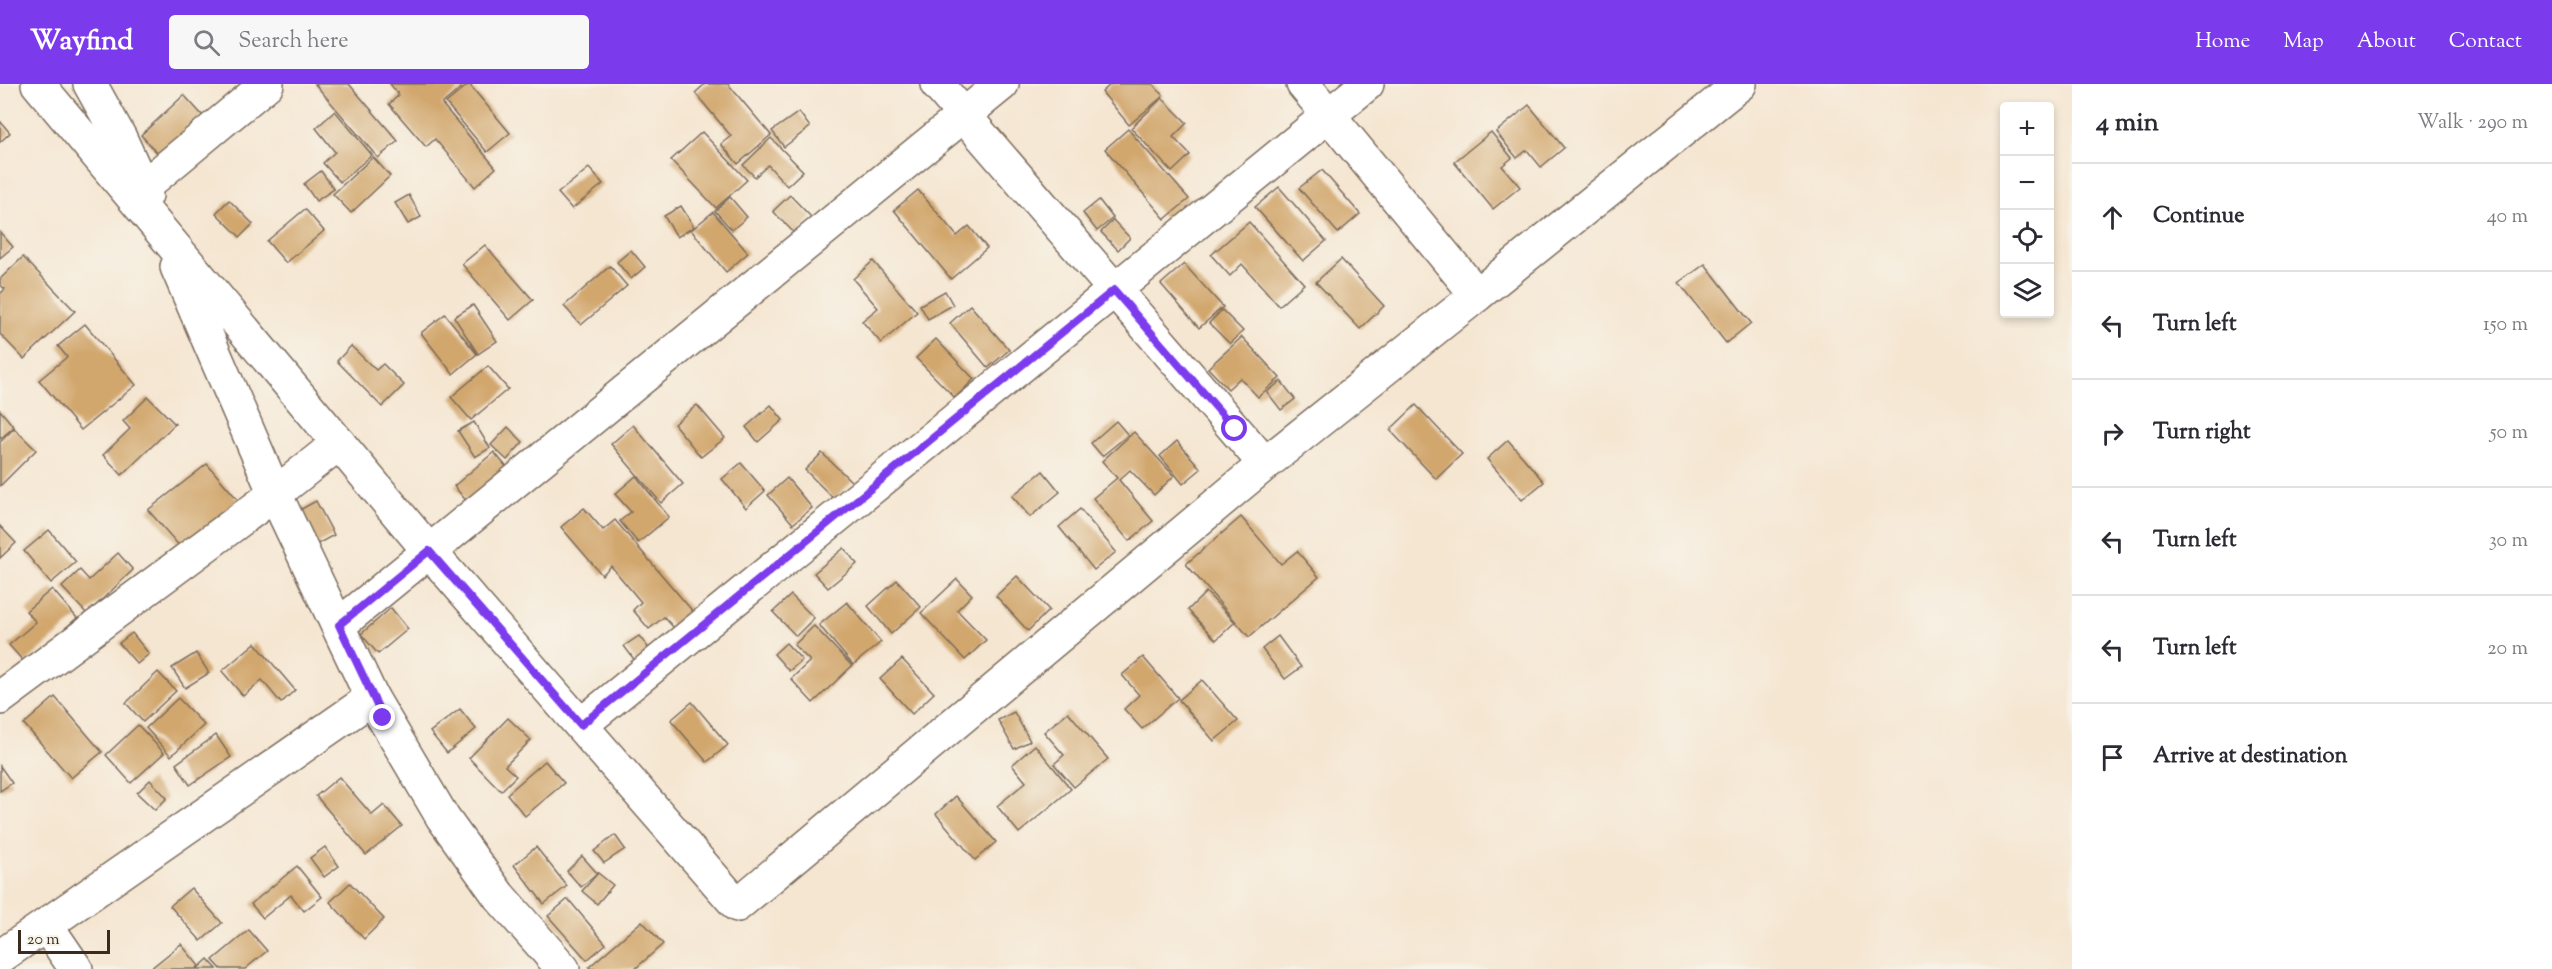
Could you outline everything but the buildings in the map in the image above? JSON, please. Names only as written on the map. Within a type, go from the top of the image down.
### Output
[{"type":"street","points":[[38,84],[429,551],[737,905],[1265,464],[1740,84]]},
{"type":"street","points":[[90,84],[120,138],[237,401],[275,494],[372,698],[443,818],[499,896],[563,969]]},
{"type":"street","points":[[142,188],[267,84]]},
{"type":"street","points":[[937,84],[1265,464]]},
{"type":"street","points":[[339,625],[1002,84]]},
{"type":"street","points":[[1304,84],[1477,295]]},
{"type":"street","points":[[581,725],[1367,84]]},
{"type":"street","points":[[0,698],[275,494],[339,443]]},
{"type":"street","points":[[0,957],[372,698]]},
{"type":"street","points":[[46,925],[76,969]]},
{"type":"route","points":[[383,718],[339,625],[429,551],[581,725],[1114,290],[1235,429]]}]
